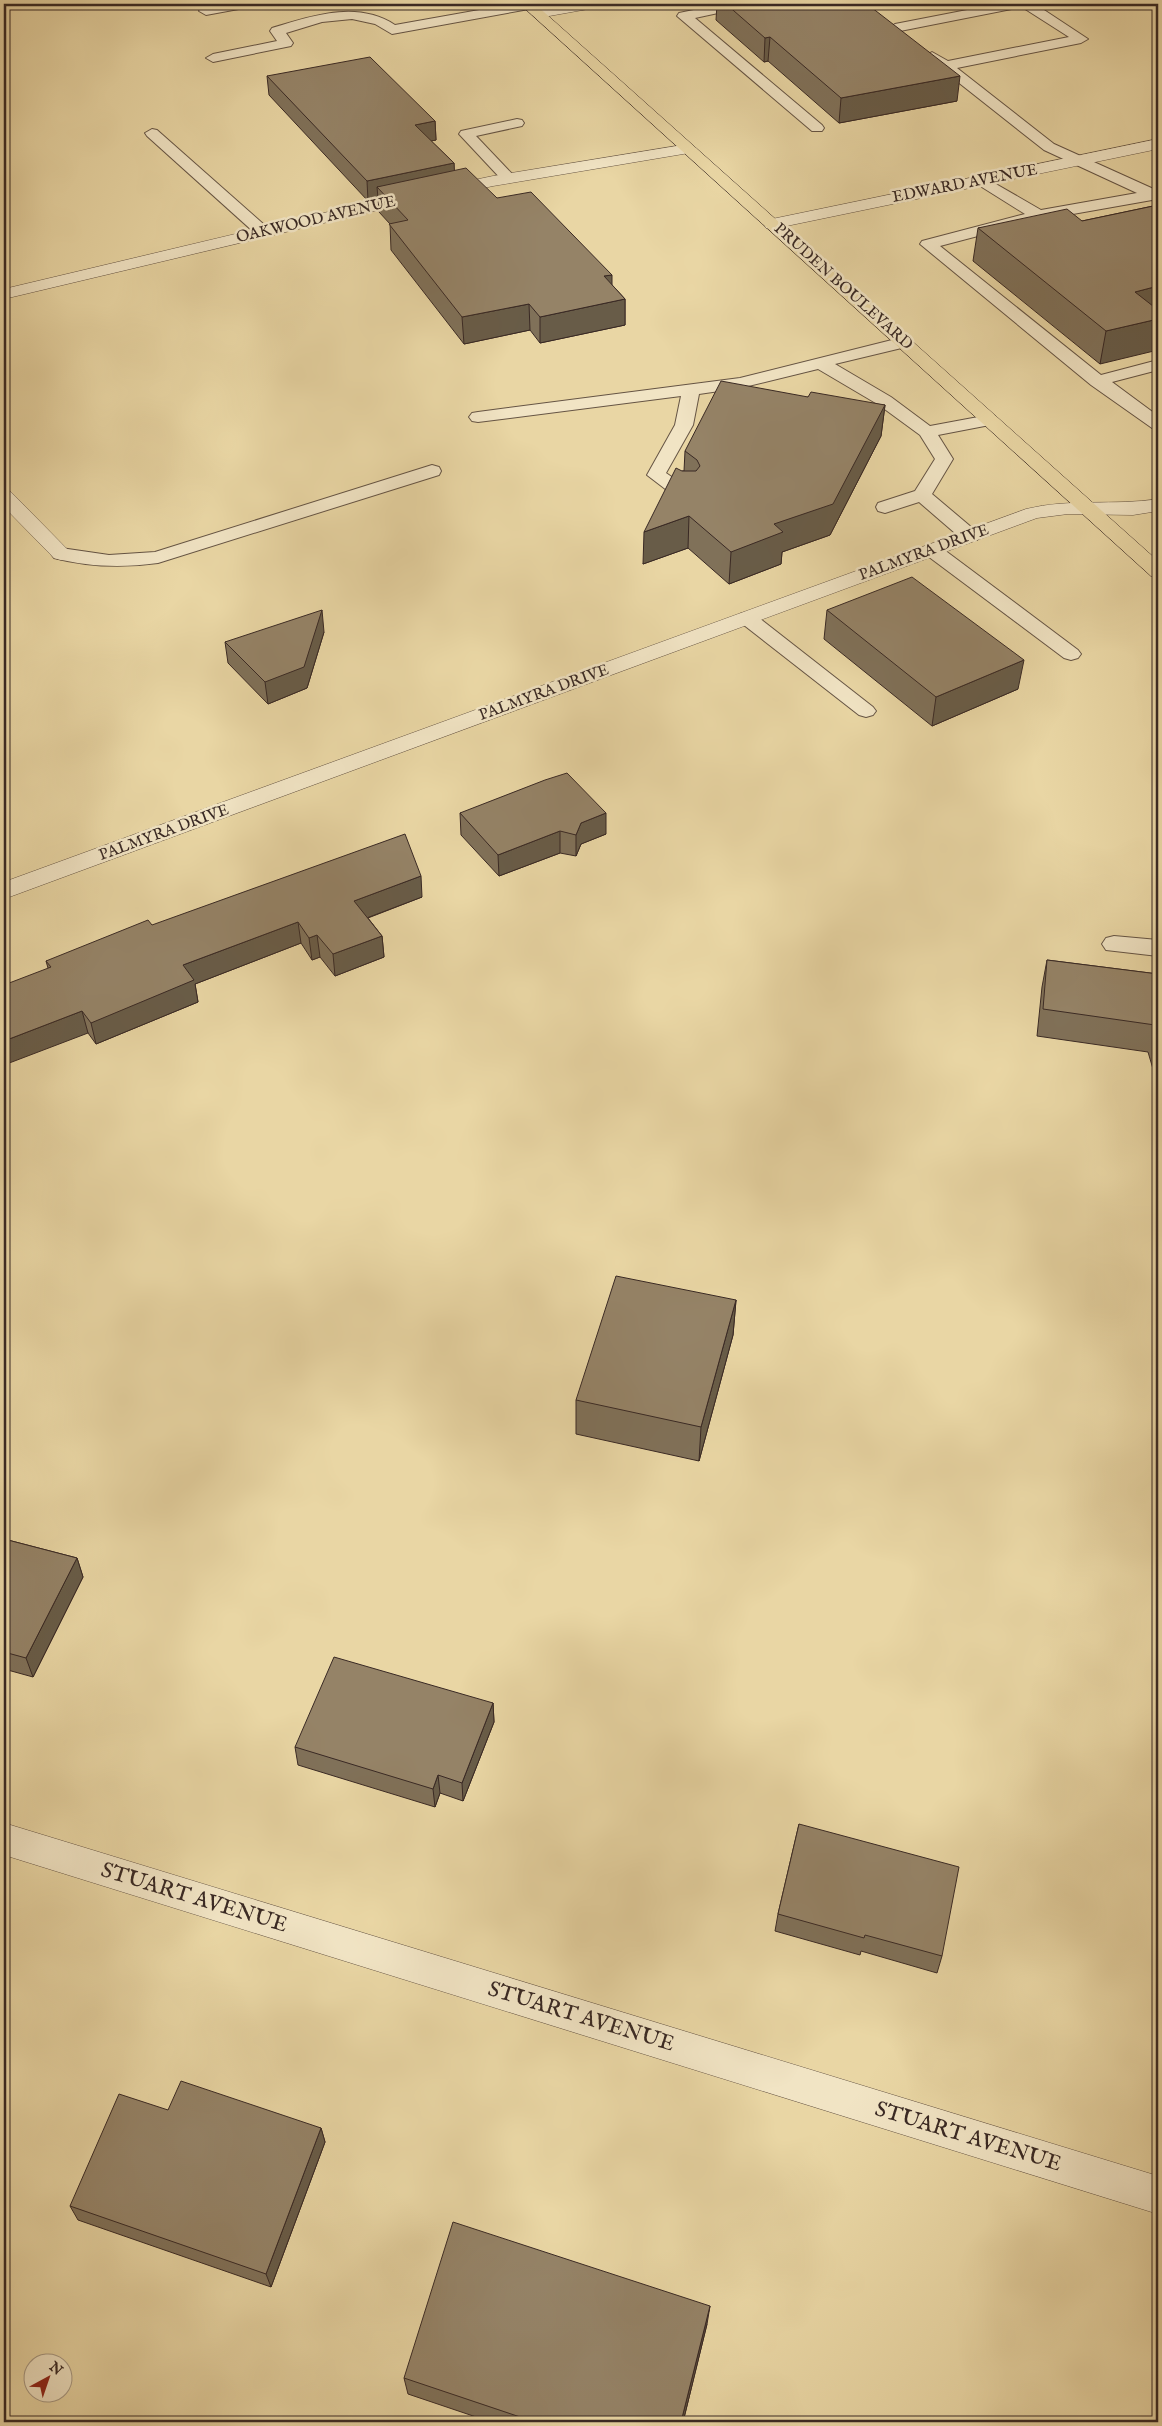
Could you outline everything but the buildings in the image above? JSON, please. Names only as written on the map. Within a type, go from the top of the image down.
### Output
[{"type":"main road","name":"PRUDEN BOULEVARD","points":[[531,8],[1158,572]]},
{"type":"street","points":[[531,8],[594,4]]},
{"type":"street","name":"EDWARD AVENUE","points":[[772,224],[1158,144]]},
{"type":"street","name":"OAKWOOD AVENUE","points":[[4,294],[370,207],[508,178],[689,149]]},
{"type":"street","points":[[4,496],[61,554]]},
{"type":"street","name":"PALMYRA DRIVE","points":[[4,891],[1034,513],[1087,508],[1133,508],[1158,505]]},
{"type":"street","name":"STUART AVENUE","points":[[4,1839],[1158,2196]]},
{"type":"lane","points":[[206,11],[244,4]]},
{"type":"lane","points":[[741,4],[684,16],[817,128]]},
{"type":"lane","points":[[895,28],[1018,4]]},
{"type":"lane","points":[[946,66],[1081,39],[1026,4]]},
{"type":"lane","points":[[213,58],[286,43],[276,31],[330,16],[368,15],[383,21],[392,30],[531,8]]},
{"type":"lane","points":[[882,18],[1049,147],[1077,162],[1156,196]]},
{"type":"lane","points":[[508,178],[466,134],[516,123]]},
{"type":"lane","points":[[152,133],[263,232]]},
{"type":"lane","points":[[982,181],[1038,215]]},
{"type":"lane","points":[[1156,196],[1038,215],[928,244],[1097,381],[1158,424]]},
{"type":"lane","points":[[478,417],[740,383],[904,342]]},
{"type":"lane","points":[[820,363],[885,401],[927,432],[944,459],[922,496],[885,508]]},
{"type":"lane","points":[[1097,381],[1158,365]]},
{"type":"lane","points":[[688,497],[656,475],[684,425],[691,390]]},
{"type":"lane","points":[[927,432],[989,420]]},
{"type":"lane","points":[[61,554],[90,561],[124,562],[158,557],[432,471]]},
{"type":"lane","points":[[922,496],[970,536]]},
{"type":"lane","points":[[932,550],[1071,654]]},
{"type":"lane","points":[[746,618],[866,711]]},
{"type":"lane","points":[[1114,944],[1158,948]]}]
